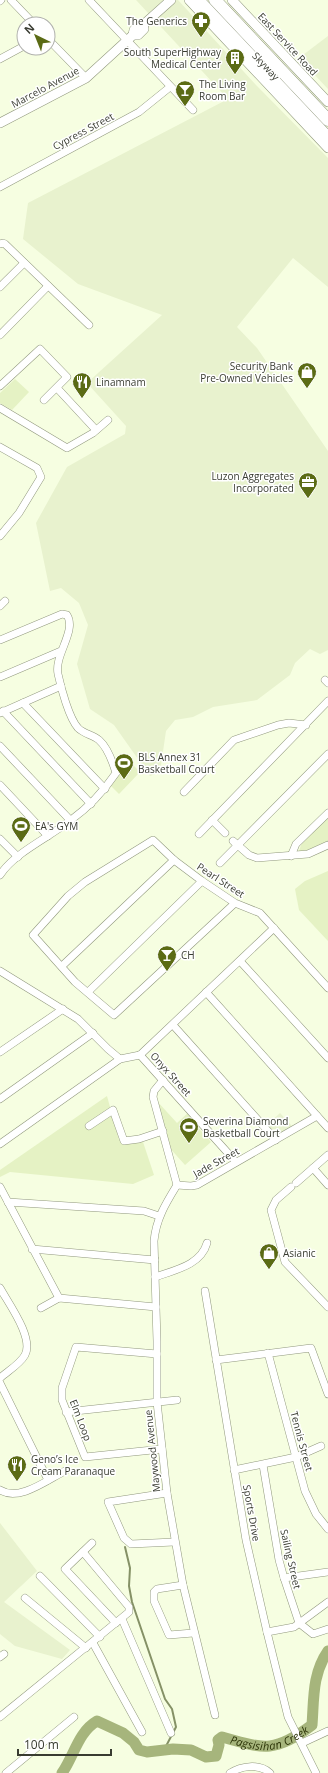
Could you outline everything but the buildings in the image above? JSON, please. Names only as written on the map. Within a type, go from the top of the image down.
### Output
[{"type":"highway","points":[[198,0],[328,138]]},
{"type":"highway","name":"Skyway","points":[[205,0],[328,131]]},
{"type":"highway","name":"Skyway","points":[[215,0],[328,120]]},
{"type":"highway","points":[[219,0],[328,115]]},
{"type":"main road","name":"Marcelo Avenue","points":[[0,123],[86,78],[130,38],[134,30],[140,24],[143,24],[171,0]]},
{"type":"main road","points":[[188,0],[328,148]]},
{"type":"main road","name":"East Service Road","points":[[232,0],[328,102]]},
{"type":"street","points":[[11,0],[26,16]]},
{"type":"street","points":[[89,0],[130,38],[170,87],[193,110]]},
{"type":"street","points":[[56,47],[86,78]]},
{"type":"street","points":[[0,59],[16,50]]},
{"type":"street","name":"Cypress Street","points":[[0,187],[139,112],[170,87]]},
{"type":"street","points":[[2,243],[89,325]]},
{"type":"street","points":[[0,287],[24,263]]},
{"type":"street","points":[[0,335],[48,286]]},
{"type":"street","points":[[0,386],[40,349],[67,376],[44,400]]},
{"type":"street","points":[[57,388],[96,430]]},
{"type":"street","points":[[0,408],[67,448],[96,430],[108,420]]},
{"type":"street","points":[[0,447],[36,468],[41,477],[19,513],[0,536]]},
{"type":"street","points":[[0,640],[62,614],[67,615],[71,625],[61,651],[57,672],[61,686],[73,720],[79,729],[100,741],[114,764],[116,773],[105,789],[91,804],[71,821],[18,857],[0,875]]},
{"type":"street","points":[[0,677],[61,651]]},
{"type":"street","points":[[61,686],[2,712],[91,804]]},
{"type":"street","points":[[199,834],[328,701]]},
{"type":"street","points":[[23,703],[105,789]]},
{"type":"street","points":[[184,792],[234,740],[278,725],[289,723],[306,725]]},
{"type":"street","points":[[0,746],[71,821]]},
{"type":"street","points":[[220,863],[235,843],[328,754]]},
{"type":"street","points":[[0,785],[48,836]]},
{"type":"street","points":[[291,856],[296,844],[328,812]]},
{"type":"street","points":[[212,820],[225,833]]},
{"type":"street","points":[[0,839],[18,857]]},
{"type":"street","name":"Pearl Street","points":[[62,966],[33,935],[68,896],[85,882],[153,840],[174,860],[202,881],[235,903],[260,913],[328,988]]},
{"type":"street","points":[[235,843],[249,855],[257,858],[308,854],[328,845]]},
{"type":"street","points":[[174,860],[62,966],[75,982],[114,1015],[235,903]]},
{"type":"street","points":[[88,992],[202,881]]},
{"type":"street","points":[[140,1055],[274,928]]},
{"type":"street","points":[[240,961],[328,1058]]},
{"type":"street","points":[[0,971],[63,1010],[93,1033],[120,1059],[0,1144]]},
{"type":"street","points":[[206,992],[328,1128]]},
{"type":"street","points":[[0,1052],[63,1010]]},
{"type":"street","points":[[173,1025],[276,1140]]},
{"type":"street","points":[[0,1099],[93,1033]]},
{"type":"street","name":"Onyx Street","points":[[120,1059],[140,1055],[236,1162]]},
{"type":"street","points":[[163,1080],[154,1091],[153,1097],[177,1185]]},
{"type":"street","points":[[89,1126],[113,1110],[124,1141],[139,1139],[163,1131]]},
{"type":"street","name":"Jade Street","points":[[177,1185],[197,1185],[317,1116]]},
{"type":"street","points":[[328,1155],[276,1200],[271,1210],[285,1262],[328,1307]]},
{"type":"street","points":[[313,1168],[328,1185]]},
{"type":"street","name":"Maywood Avenue","points":[[177,1185],[159,1216],[154,1241],[157,1402],[174,1542],[193,1632],[215,1715]]},
{"type":"street","points":[[0,1187],[32,1249],[60,1298]]},
{"type":"street","points":[[8,1202],[144,1211],[159,1216]]},
{"type":"street","points":[[155,1277],[193,1262],[204,1251],[207,1243]]},
{"type":"street","points":[[32,1249],[154,1260]]},
{"type":"street","points":[[0,1288],[24,1332],[28,1349],[19,1362],[0,1378]]},
{"type":"street","name":"Sports Drive","points":[[205,1291],[246,1540],[267,1632],[288,1717],[316,1773]]},
{"type":"street","points":[[41,1308],[60,1298],[156,1307]]},
{"type":"street","name":"Elm Loop","points":[[157,1354],[76,1347],[62,1388],[62,1400],[85,1456],[162,1449]]},
{"type":"street","points":[[216,1360],[311,1348],[328,1394]]},
{"type":"street","name":"Tennis Street","points":[[268,1353],[305,1491],[316,1514],[328,1529]]},
{"type":"street","points":[[0,1383],[48,1480]]},
{"type":"street","points":[[66,1412],[177,1400]]},
{"type":"street","points":[[234,1470],[262,1465],[296,1456],[320,1446]]},
{"type":"street","name":"Sailing Street","points":[[262,1465],[279,1560],[299,1623]]},
{"type":"street","points":[[0,1490],[10,1494],[19,1494],[65,1472]]},
{"type":"street","points":[[167,1493],[108,1502],[124,1538],[131,1544],[174,1542]]},
{"type":"street","points":[[92,1543],[66,1567],[66,1571],[119,1621],[171,1733]]},
{"type":"street","points":[[0,1717],[93,1643],[130,1610],[83,1552]]},
{"type":"street","points":[[284,1578],[328,1572]]},
{"type":"street","points":[[40,1576],[100,1637]]},
{"type":"street","points":[[183,1585],[157,1589],[154,1592],[154,1601],[169,1635],[193,1632]]},
{"type":"street","points":[[25,1598],[86,1648]]},
{"type":"street","points":[[267,1632],[294,1627],[328,1602]]},
{"type":"street","points":[[299,1623],[313,1634],[328,1630]]},
{"type":"street","points":[[93,1643],[142,1732]]},
{"type":"street","points":[[6,1773],[74,1717]]},
{"type":"street","points":[[300,1739],[328,1731]]},
{"type":"street","points":[[230,1773],[244,1766],[266,1770],[270,1773]]},
{"type":"shaded area","points":[[136,0],[178,0],[256,85],[328,158],[328,287],[293,258],[237,327],[257,348],[328,451],[328,650],[320,654],[310,649],[295,663],[290,675],[257,700],[213,707],[193,717],[175,720],[166,731],[160,772],[150,776],[114,725],[90,709],[77,664],[88,625],[79,603],[61,588],[50,591],[36,523],[67,467],[125,434],[126,426],[87,383],[162,315],[78,284],[23,239],[28,203],[228,99]]},
{"type":"shaded area","points":[[328,36],[328,89],[299,58]]},
{"type":"shaded area","points":[[15,379],[29,392],[12,410],[0,403],[0,393]]},
{"type":"shaded area","name":"BLS Annex 31 Basketball Court","points":[[131,763],[140,772],[119,794],[110,785]]},
{"type":"shaded area","points":[[328,816],[328,841],[305,851],[299,851],[307,836]]},
{"type":"shaded area","points":[[328,871],[328,941],[299,910],[295,889],[305,881]]},
{"type":"shaded area","points":[[107,1096],[119,1140],[142,1139],[154,1175],[133,1184],[10,1172],[0,1177],[0,1170]]},
{"type":"shaded area","points":[[156,1100],[177,1123],[189,1112],[196,1121],[194,1123],[211,1142],[185,1165],[168,1146]]},
{"type":"shaded area","points":[[280,1113],[292,1126],[275,1136],[266,1126]]},
{"type":"shaded area","points":[[0,1523],[37,1571],[4,1602],[70,1650],[62,1659],[15,1646],[0,1634]]},
{"type":"waterway","name":"Pagsisihan Creek","points":[[125,1547],[130,1568],[129,1586],[132,1602],[165,1699],[172,1709],[176,1727],[164,1750]]},
{"type":"waterway","name":"Pagsisihan Creek","points":[[62,1773],[85,1731],[97,1721],[123,1733],[134,1742],[139,1750],[147,1752],[173,1749],[191,1750],[206,1757],[216,1756],[219,1745],[218,1740],[222,1737],[259,1746],[269,1746],[288,1740],[312,1725],[316,1678],[328,1651]]},
{"type":"place","name":"The Generics","points":[[201,38]]},
{"type":"place","name":"South SuperHighway Medical Center","points":[[235,75]]},
{"type":"place","name":"The Living Room Bar","points":[[185,107]]},
{"type":"place","name":"Security Bank Pre-Owned Vehicles","points":[[307,389]]},
{"type":"place","name":"Linamnam","points":[[82,399]]},
{"type":"place","name":"Luzon Aggregates Incorporated","points":[[308,499]]},
{"type":"place","name":"BLS Annex 31 Basketball Court","points":[[124,780]]},
{"type":"place","name":"EA's GYM","points":[[21,843]]},
{"type":"place","name":"CH","points":[[167,972]]},
{"type":"place","name":"Severina Diamond Basketball Court","points":[[189,1144]]},
{"type":"place","name":"Asianic","points":[[269,1270]]},
{"type":"place","name":"Geno’s Ice Cream Paranaque","points":[[17,1482]]}]
